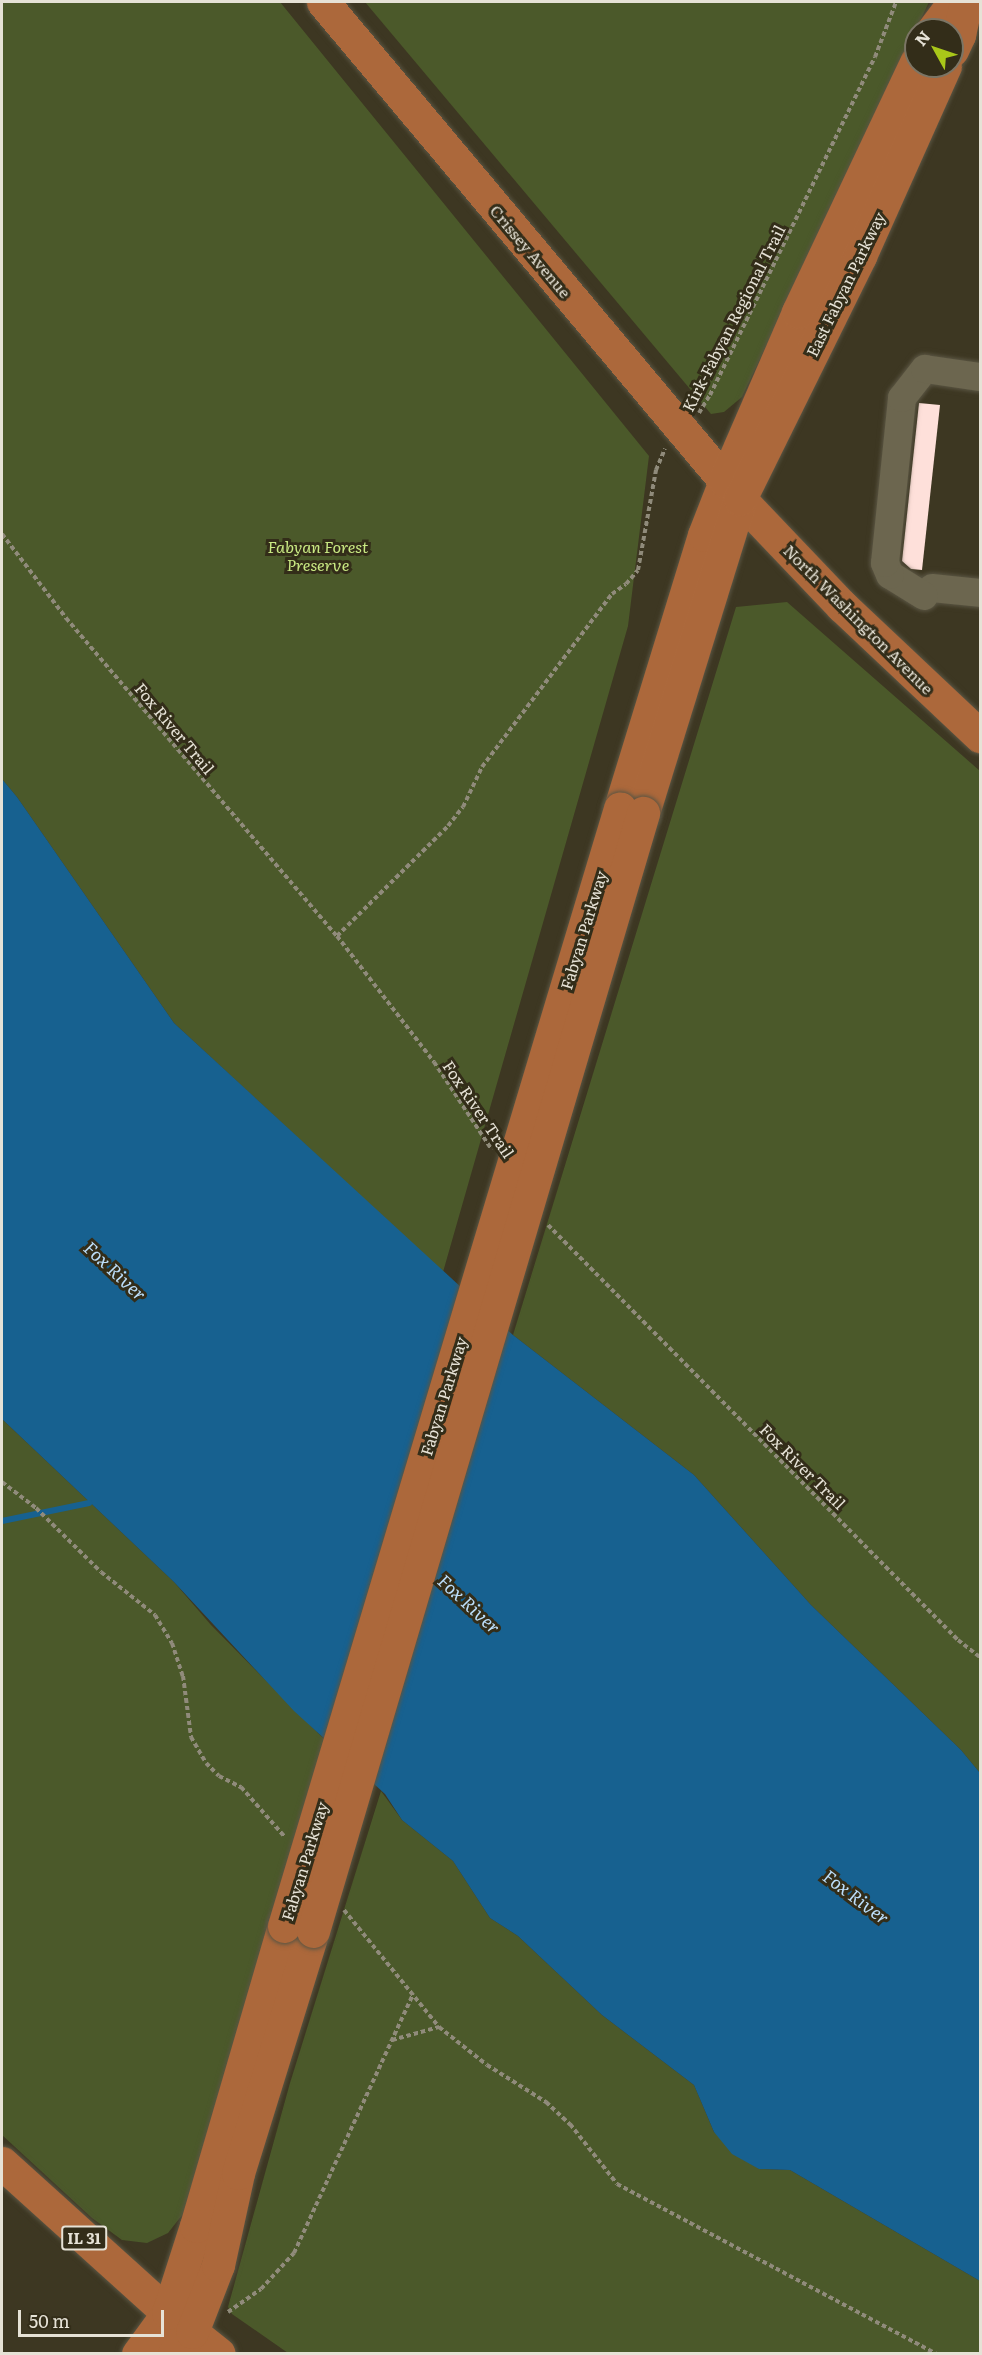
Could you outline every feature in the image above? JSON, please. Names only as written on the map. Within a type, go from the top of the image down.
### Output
[{"type":"main road","name":"Crissey Avenue","points":[[323,2],[732,490]]},
{"type":"main road","points":[[942,18],[954,2]]},
{"type":"main road","points":[[963,18],[966,2]]},
{"type":"main road","name":"East Fabyan Parkway","points":[[732,490],[798,312],[908,78]]},
{"type":"main road","name":"East Fabyan Parkway","points":[[732,490],[860,256],[940,78]]},
{"type":"main road","name":"North Washington Avenue","points":[[732,490],[842,606],[981,736]]},
{"type":"main road","name":"Fabyan Parkway","points":[[178,2333],[218,2265],[238,2173],[299,1928],[631,811],[732,490]]},
{"type":"main road","name":"IL 31","points":[[2,2163],[178,2333],[219,2354]]},
{"type":"main road","points":[[138,2354],[178,2333]]},
{"type":"lane","points":[[981,376],[925,369],[902,398],[885,563],[890,575],[928,592],[981,593]]},
{"type":"path","name":"Kirk-Fabyan Regional Trail","points":[[337,936],[448,826],[463,807],[482,767],[612,594],[626,584],[638,570],[656,470],[663,451],[684,435],[716,385],[875,57],[896,2]]},
{"type":"path","name":"Fox River Trail","points":[[2,534],[66,618],[337,936],[434,1062],[496,1157]]},
{"type":"path","name":"Fox River Trail","points":[[543,1220],[958,1640],[981,1656]]},
{"type":"path","points":[[2,1482],[36,1508],[101,1572],[155,1615],[172,1643],[183,1676],[191,1737],[206,1763],[219,1776],[241,1787],[292,1846]]},
{"type":"path","points":[[337,1902],[439,2027],[487,2065],[546,2102],[570,2124],[617,2184],[937,2354]]},
{"type":"path","points":[[223,2315],[261,2289],[294,2253],[413,1994]]},
{"type":"path","points":[[392,2040],[439,2027]]},
{"type":"green space","name":"Fabyan Forest Preserve","points":[[2,2],[280,2],[649,456],[628,626],[443,1272],[174,1023],[17,797],[2,779]]},
{"type":"green space","points":[[365,2],[929,2],[921,18],[904,18],[904,55],[742,397],[724,412],[711,414]]},
{"type":"green space","points":[[787,602],[980,771],[980,1773],[961,1750],[811,1605],[694,1475],[513,1335],[736,607]]},
{"type":"green space","points":[[2,1419],[174,1582],[211,1625],[325,1740],[183,2214],[168,2233],[147,2243],[122,2240],[92,2218],[2,2135]]},
{"type":"green space","points":[[381,1791],[402,1820],[453,1861],[490,1918],[518,1936],[602,2015],[694,2085],[714,2132],[759,2169],[790,2170],[980,2281],[980,2353],[288,2353],[232,2314],[228,2307],[290,2083]]},
{"type":"water","name":"Fox River","points":[[2,779],[17,797],[174,1023],[513,1335],[694,1475],[811,1605],[961,1750],[980,1773],[980,2281],[790,2170],[759,2169],[732,2154],[714,2132],[694,2085],[602,2015],[518,1936],[490,1918],[453,1861],[402,1820],[385,1794],[294,1711],[174,1582],[2,1419]]},
{"type":"building","points":[[919,403],[940,405],[922,570],[911,569],[902,561]]},
{"type":"waterway","points":[[2,1521],[89,1503]]}]
